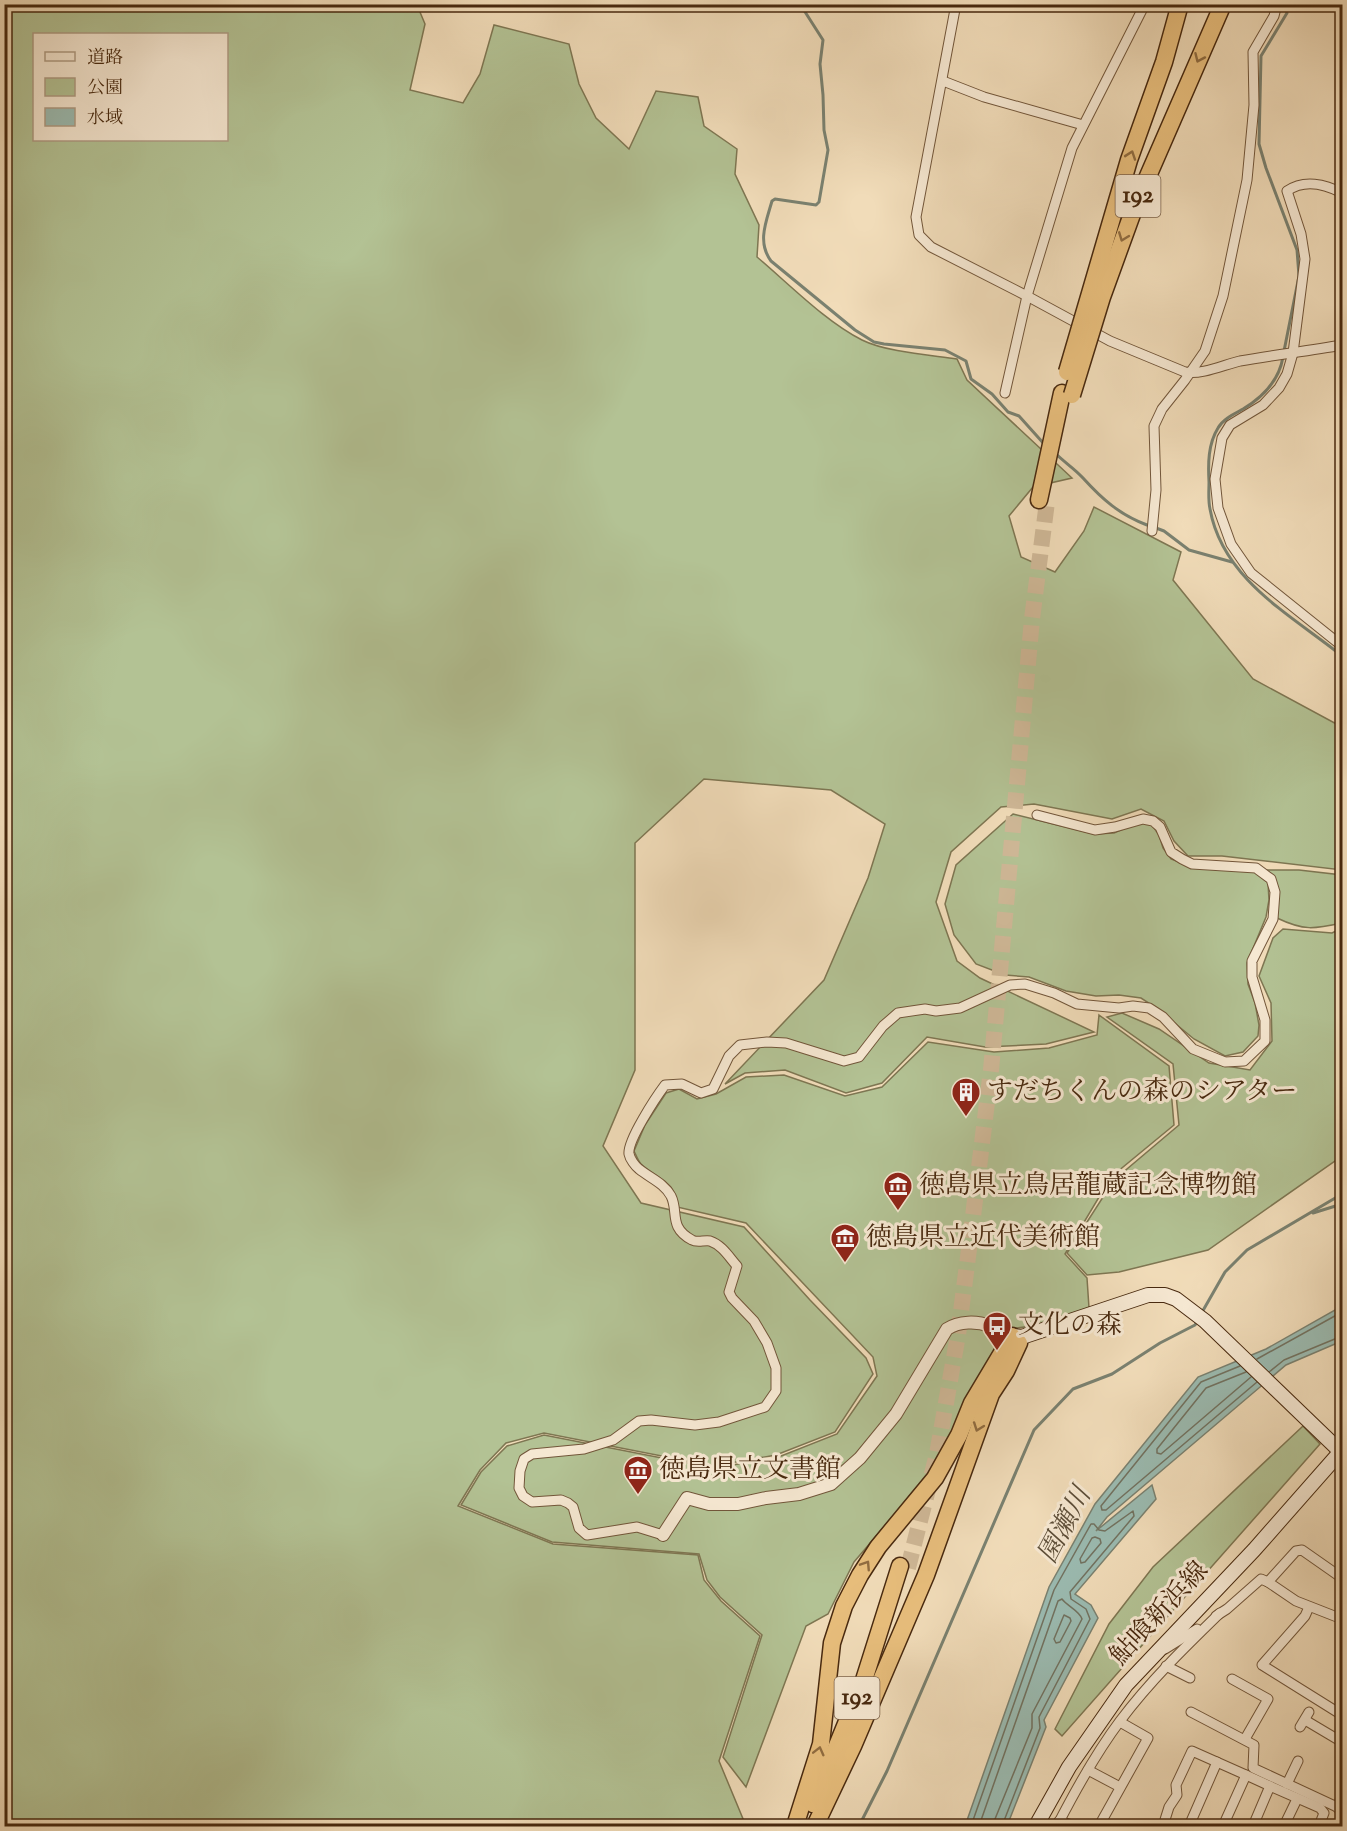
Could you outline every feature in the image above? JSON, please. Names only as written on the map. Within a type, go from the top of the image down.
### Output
[{"type":"highway","name":"192","points":[[1043,501],[1090,290],[1130,160],[1164,62],[1180,4]]},
{"type":"highway","name":"192","points":[[1067,394],[1131,215],[1223,4]]},
{"type":"highway","points":[[795,1827],[821,1744],[825,1725],[831,1643],[843,1606],[878,1547],[935,1478],[959,1435],[972,1403],[1017,1337]]},
{"type":"highway","points":[[814,1827],[853,1746],[926,1575],[991,1394],[1006,1371],[1017,1337]]},
{"type":"highway","name":"192","points":[[803,1827],[864,1680],[904,1567],[898,1605],[866,1695],[814,1827]]},
{"type":"main road","name":"鮎喰新浜線","points":[[1017,1337],[1148,1295],[1165,1295],[1181,1302],[1205,1321],[1339,1448],[1254,1550],[1126,1685],[1075,1758],[1036,1827]]},
{"type":"street","points":[[956,4],[916,217],[919,235],[931,247],[1110,341],[1190,372],[1196,373],[1216,366],[1342,345]]},
{"type":"street","points":[[1005,393],[1027,296],[1072,148],[1145,4]]},
{"type":"street","points":[[1152,531],[1156,490],[1154,426],[1162,409],[1204,351],[1214,326],[1235,246],[1247,180],[1254,105],[1253,52],[1274,16],[1277,4]]},
{"type":"street","points":[[943,81],[984,97],[1083,125]]},
{"type":"street","points":[[1342,193],[1325,185],[1296,185],[1287,191],[1301,234],[1305,259],[1293,353],[1287,374],[1279,388],[1263,405],[1230,425],[1222,438],[1215,479],[1218,508],[1231,543],[1251,573],[1342,646]]},
{"type":"street","points":[[1017,1337],[1004,1335],[988,1325],[955,1324],[947,1329],[896,1414],[860,1458],[831,1484],[799,1494],[738,1504],[709,1504],[687,1498],[663,1535],[637,1527],[587,1535],[579,1528],[573,1507],[568,1503],[561,1500],[532,1502],[523,1496],[519,1488],[520,1471],[524,1459],[532,1454],[578,1450],[613,1440],[639,1421],[651,1420],[695,1425],[718,1422],[765,1407],[776,1391],[776,1368],[767,1344],[754,1321],[729,1292],[737,1266],[723,1249],[710,1241],[693,1241],[675,1224],[672,1198],[663,1186],[637,1168],[629,1156],[629,1149],[637,1130],[665,1084],[682,1084],[701,1093],[713,1089],[729,1056],[740,1045],[767,1042],[786,1043],[844,1061],[859,1057],[883,1026],[898,1013],[925,1009],[936,1011],[960,1008],[1010,985],[1025,984],[1054,993],[1077,1004],[1149,1008],[1163,1017],[1193,1049],[1225,1062],[1244,1061],[1265,1041],[1265,1020],[1252,977],[1252,961],[1273,919],[1275,892],[1271,879],[1256,868],[1192,864],[1171,852],[1160,827],[1153,821],[1143,819],[1095,830],[1037,815]]},
{"type":"street","points":[[1268,1582],[1296,1551],[1302,1550],[1342,1578]]},
{"type":"street","points":[[1155,1654],[1181,1641],[1261,1579],[1296,1601],[1342,1619]]},
{"type":"street","points":[[1309,1606],[1305,1616],[1262,1665],[1342,1715]]},
{"type":"street","points":[[1075,1827],[1058,1824],[1088,1770],[1120,1722],[1166,1666],[1220,1613]]},
{"type":"street","points":[[1166,1666],[1190,1678]]},
{"type":"street","points":[[1232,1679],[1268,1699],[1245,1739]]},
{"type":"street","points":[[1191,1712],[1254,1745],[1253,1768],[1341,1812]]},
{"type":"street","points":[[1305,1720],[1342,1742]]},
{"type":"street","points":[[1099,1827],[1148,1738],[1120,1722]]},
{"type":"street","points":[[1163,1827],[1169,1807],[1178,1795],[1176,1785],[1192,1751],[1320,1808],[1324,1813],[1319,1827]]},
{"type":"street","points":[[1287,1784],[1298,1761]]},
{"type":"street","points":[[1189,1827],[1217,1762]]},
{"type":"street","points":[[1088,1770],[1120,1787]]},
{"type":"street","points":[[1223,1827],[1246,1775]]},
{"type":"street","points":[[1253,1827],[1270,1786]]},
{"type":"street","points":[[1338,1827],[1342,1796]]},
{"type":"street","points":[[1284,1827],[1297,1798]]},
{"type":"green space","points":[[5,5],[417,5],[425,24],[410,90],[463,103],[480,74],[494,25],[569,44],[579,84],[596,118],[629,149],[656,91],[698,97],[704,126],[737,149],[735,174],[759,225],[757,257],[821,313],[862,340],[895,350],[957,359],[967,380],[1072,478],[1033,487],[1009,516],[1021,557],[1055,572],[1084,531],[1094,507],[1181,552],[1173,580],[1253,679],[1342,727],[1342,870],[1222,856],[1188,856],[1174,841],[1164,821],[1141,809],[1112,819],[1034,804],[1001,807],[951,852],[936,902],[957,961],[980,978],[1094,1032],[1046,1044],[985,1047],[927,1037],[882,1083],[846,1093],[785,1070],[745,1073],[725,1084],[824,980],[868,878],[885,824],[831,790],[704,779],[635,843],[635,1070],[603,1146],[641,1203],[744,1227],[866,1358],[873,1374],[835,1432],[776,1455],[713,1466],[544,1433],[506,1443],[480,1470],[458,1506],[553,1544],[698,1555],[704,1580],[721,1601],[760,1636],[719,1761],[746,1826],[5,1826]]},
{"type":"green space","points":[[1013,814],[1094,834],[1114,833],[1142,821],[1152,825],[1171,859],[1194,868],[1255,872],[1268,883],[1269,900],[1266,917],[1247,963],[1248,984],[1255,1003],[1259,1025],[1258,1036],[1243,1052],[1225,1056],[1194,1039],[1141,998],[1119,995],[1096,996],[1066,991],[1029,977],[1005,975],[976,964],[954,935],[945,904],[956,865]]},
{"type":"green space","points":[[1265,870],[1299,870],[1342,875],[1342,923],[1309,928],[1277,918]]},
{"type":"green space","points":[[1342,928],[1342,1156],[1208,1250],[1119,1272],[1087,1275],[1067,1253],[1114,1180],[1179,1125],[1173,1064],[1107,1017],[1122,1013],[1159,1029],[1209,1063],[1250,1070],[1272,1041],[1271,1003],[1259,976],[1273,938],[1283,929],[1332,933]]},
{"type":"green space","points":[[1099,1015],[1169,1066],[1174,1125],[1111,1177],[1065,1254],[1087,1278],[1089,1308],[1049,1324],[1009,1329],[943,1458],[854,1562],[828,1614],[806,1626],[746,1787],[723,1757],[762,1635],[720,1597],[707,1580],[699,1554],[552,1542],[461,1505],[481,1472],[507,1446],[544,1435],[713,1468],[776,1458],[837,1434],[877,1376],[873,1357],[746,1223],[677,1207],[670,1186],[640,1163],[634,1151],[645,1125],[666,1093],[679,1089],[697,1099],[716,1094],[746,1077],[784,1075],[845,1096],[882,1087],[928,1042],[994,1052],[1049,1048],[1097,1035]]},
{"type":"green space","points":[[1303,1426],[1320,1444],[1062,1736],[1055,1729],[1109,1624],[1153,1567]]},
{"type":"water","points":[[1342,1306],[1342,1341],[1286,1365],[1107,1517],[1096,1531],[1152,1485],[1156,1499],[1075,1594],[1091,1605],[1098,1618],[1044,1720],[1046,1727],[1007,1826],[965,1826],[1049,1587],[1095,1504],[1198,1377],[1266,1349]]},
{"type":"waterway","points":[[800,4],[823,40],[820,64],[824,130],[828,150],[819,202],[816,205],[775,199],[772,201],[764,232],[764,247],[767,254],[771,261],[855,330],[874,342],[945,350],[966,361],[971,379],[992,394],[1008,412],[1019,416],[1045,445]]},
{"type":"waterway","points":[[1284,351],[1299,276],[1297,250],[1259,144],[1261,56],[1287,13],[1285,4]]},
{"type":"waterway","points":[[1283,357],[1278,374],[1269,388],[1250,404],[1226,419],[1215,434],[1210,447],[1209,461],[1210,509],[1217,533],[1228,555],[1242,574],[1278,608],[1337,652],[1342,659]]},
{"type":"waterway","points":[[1055,453],[1112,506],[1147,525]]},
{"type":"waterway","points":[[1156,528],[1164,531],[1189,550],[1232,562]]},
{"type":"waterway","points":[[1201,1314],[1225,1272],[1247,1250],[1342,1194]]},
{"type":"waterway","points":[[1313,1213],[1342,1204]]},
{"type":"waterway","points":[[859,1826],[887,1771],[1034,1430],[1073,1389],[1112,1374],[1160,1343],[1195,1325],[1198,1320]]},
{"type":"tunnel","points":[[908,1568],[937,1454],[958,1335],[991,1070],[1032,619],[1047,502]]},
{"type":"place","name":"すだちくんの森のシアター","points":[[966,1118]]},
{"type":"place","name":"徳島県立鳥居龍蔵記念博物館","points":[[898,1212]]},
{"type":"place","name":"徳島県立近代美術館","points":[[845,1264]]},
{"type":"place","name":"文化の森","points":[[997,1352]]},
{"type":"place","name":"徳島県立文書館","points":[[638,1496]]},
{"type":"water label","name":"園瀬川","points":[[1066,1526]]}]
